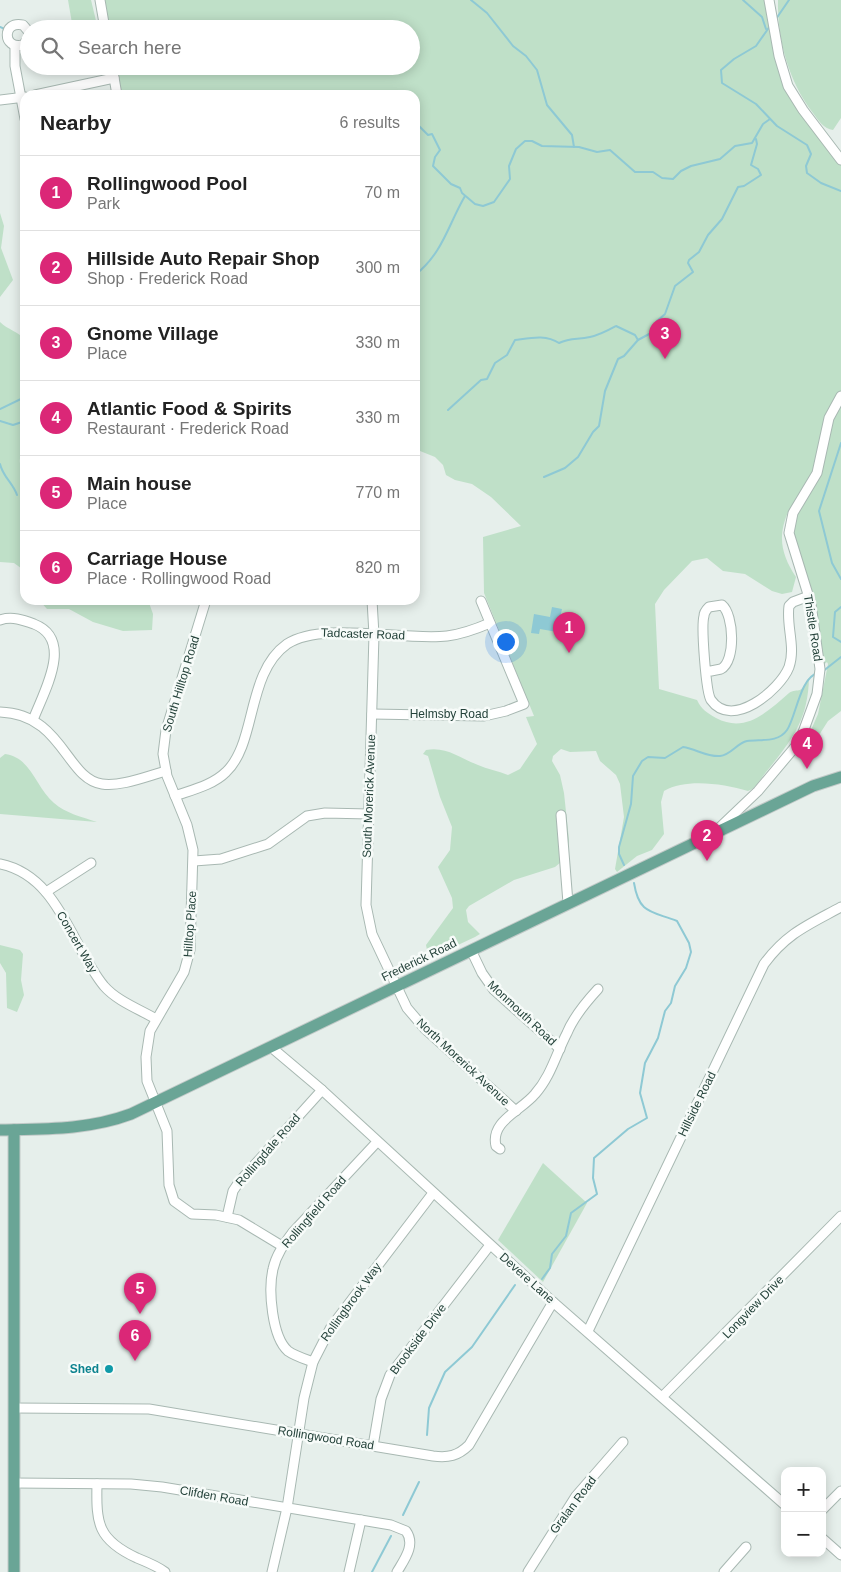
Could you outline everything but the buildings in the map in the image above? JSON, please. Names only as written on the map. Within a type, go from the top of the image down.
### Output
[{"type":"main road","name":"Frederick Road","points":[[0,1130],[91,1126],[121,1118],[271,1048],[813,786],[841,777]]},
{"type":"main road","points":[[14,1130],[14,1572]]},
{"type":"street","points":[[100,0],[103,20]]},
{"type":"street","points":[[769,0],[782,71],[788,86],[803,110],[841,160]]},
{"type":"street","points":[[20,24],[9,28],[7,39],[15,46],[15,66],[21,90]]},
{"type":"street","points":[[15,46],[20,45]]},
{"type":"street","points":[[114,75],[116,90]]},
{"type":"street","points":[[58,90],[114,78]]},
{"type":"street","points":[[0,100],[20,98]]},
{"type":"street","name":"Thistle Road","points":[[712,836],[758,791],[795,747],[815,703],[820,672],[809,596],[791,543],[790,523],[793,514],[817,473],[829,418],[841,396]]},
{"type":"street","points":[[706,672],[721,669],[728,662],[730,626],[728,614],[722,605],[709,606],[704,616],[706,672],[710,699],[720,708],[728,710],[743,709],[770,694],[783,679],[792,658],[789,606],[793,602],[809,596]]},
{"type":"street","points":[[481,601],[490,623]]},
{"type":"street","name":"South Hilltop Road","points":[[175,796],[166,771],[163,754],[166,730],[204,605]]},
{"type":"street","name":"South Morerick Avenue","points":[[372,605],[374,635],[367,916],[372,934],[396,986]]},
{"type":"street","points":[[0,620],[12,618],[36,625],[44,629],[53,641],[55,649],[54,666],[33,720]]},
{"type":"street","name":"Tadcaster Road","points":[[175,796],[217,779],[231,767],[239,752],[266,668],[278,652],[287,644],[316,633],[445,636],[466,632],[490,623]]},
{"type":"street","name":"Helmsby Road","points":[[372,714],[484,716],[506,711],[524,704],[490,623]]},
{"type":"street","points":[[0,712],[15,714],[33,720],[55,738],[82,773],[93,782],[114,784],[166,771]]},
{"type":"street","name":"Hilltop Place","points":[[175,796],[190,836],[194,861],[188,962],[150,1031],[146,1057],[147,1081],[167,1132],[169,1185],[174,1201],[186,1212],[227,1217],[249,1224],[282,1246]]},
{"type":"street","points":[[194,861],[221,859],[263,846],[307,816],[325,813],[369,814]]},
{"type":"street","points":[[561,815],[568,903]]},
{"type":"street","points":[[46,892],[91,863]]},
{"type":"street","name":"Concert Way","points":[[0,864],[28,876],[46,892],[105,987],[120,999],[156,1019]]},
{"type":"street","name":"Hillside Road","points":[[588,1331],[764,964],[781,942],[801,927],[841,907]]},
{"type":"street","name":"Monmouth Road","points":[[471,950],[482,973],[494,990],[560,1049]]},
{"type":"street","name":"North Morerick Avenue","points":[[396,986],[415,1019],[516,1111]]},
{"type":"street","points":[[500,1149],[496,1146],[494,1138],[496,1129],[535,1095],[556,1062],[574,1019],[598,989]]},
{"type":"street","name":"Devere Lane","points":[[271,1048],[322,1090],[490,1245],[781,1501]]},
{"type":"street","name":"Rollingdale Road","points":[[227,1217],[233,1191],[239,1182],[322,1090]]},
{"type":"street","name":"Rollingfield Road","points":[[313,1362],[287,1350],[278,1333],[271,1297],[273,1270],[282,1246],[377,1142]]},
{"type":"street","name":"Rollingbrook Way","points":[[272,1572],[313,1362],[331,1327],[433,1193]]},
{"type":"street","name":"Longview Drive","points":[[663,1396],[841,1216]]},
{"type":"street","name":"Brookside Drive","points":[[373,1446],[382,1399],[390,1375],[490,1245]]},
{"type":"street","name":"Rollingwood Road","points":[[14,1408],[149,1409],[444,1457],[463,1451],[554,1302]]},
{"type":"street","name":"Gralan Road","points":[[528,1572],[576,1496],[623,1442]]},
{"type":"street","name":"Clifden Road","points":[[14,1484],[97,1484],[162,1487],[400,1527],[409,1535],[410,1547],[396,1572]]},
{"type":"street","points":[[97,1484],[98,1518],[107,1539],[123,1552],[165,1572]]},
{"type":"street","points":[[826,1506],[841,1491]]},
{"type":"street","points":[[349,1572],[361,1520]]},
{"type":"street","points":[[826,1542],[841,1555]]},
{"type":"street","points":[[724,1572],[746,1547]]},
{"type":"green space","points":[[68,0],[91,0],[96,20],[71,20]]},
{"type":"green space","points":[[102,0],[773,0],[787,75],[797,97],[841,155],[841,711],[828,721],[814,743],[801,753],[818,714],[828,664],[827,662],[822,666],[813,595],[793,533],[797,512],[789,510],[783,528],[782,545],[796,577],[792,592],[782,594],[772,591],[745,574],[723,571],[707,558],[692,561],[664,590],[655,604],[659,689],[697,700],[705,710],[716,718],[727,722],[747,722],[765,713],[792,691],[800,690],[809,678],[806,706],[797,729],[784,750],[756,786],[748,791],[716,784],[694,783],[673,787],[664,791],[661,802],[664,834],[652,850],[637,856],[617,872],[615,869],[624,817],[620,784],[616,775],[600,761],[596,751],[570,752],[561,749],[553,756],[552,761],[560,775],[564,793],[569,840],[567,857],[555,867],[514,880],[469,906],[466,910],[468,922],[480,934],[443,952],[427,950],[426,945],[453,908],[452,898],[438,867],[450,850],[452,827],[440,797],[428,756],[423,754],[426,750],[433,749],[446,751],[508,775],[520,769],[537,744],[526,717],[534,716],[484,593],[483,537],[521,526],[491,497],[472,484],[455,480],[446,475],[443,465],[435,457],[420,451],[420,90],[120,90],[117,75],[420,75],[420,20],[106,20]]},
{"type":"green space","points":[[778,0],[841,0],[841,118],[833,130],[824,126],[815,116],[797,88],[791,74],[782,45]]},
{"type":"green space","points":[[0,213],[4,226],[1,248],[13,280],[0,297]]},
{"type":"green space","points":[[0,322],[20,336],[20,567],[14,563],[0,562]]},
{"type":"green space","points":[[43,605],[150,605],[153,614],[152,630],[123,631],[93,622],[69,609],[47,609]]},
{"type":"green space","points":[[5,754],[14,756],[21,761],[48,797],[58,806],[97,822],[0,814],[0,758]]},
{"type":"green space","points":[[0,945],[20,950],[23,954],[21,980],[24,995],[17,1012],[7,1008],[6,973],[0,963]]},
{"type":"green space","points":[[543,1163],[587,1203],[543,1282],[498,1240]]},
{"type":"water","points":[[552,607],[562,609],[557,632],[540,629],[539,634],[531,633],[534,614],[550,617]]},
{"type":"waterway","points":[[471,0],[487,13],[513,46],[526,56],[537,70],[547,105],[572,135],[574,147]]},
{"type":"waterway","points":[[743,0],[762,17],[766,29]]},
{"type":"waterway","points":[[776,19],[789,0]]},
{"type":"waterway","points":[[770,26],[756,46],[734,59],[721,70],[722,83],[756,104],[777,126],[807,145],[811,154],[806,166],[807,173],[821,183],[841,191]]},
{"type":"waterway","points":[[0,27],[7,30]]},
{"type":"waterway","points":[[420,127],[428,135],[432,134],[440,150],[435,157],[433,166],[451,184],[460,188],[462,193],[475,204],[483,206],[494,202],[510,179],[509,166],[516,149],[525,141],[532,141],[542,146],[579,147],[597,152],[610,150],[635,172],[653,172],[662,178],[673,179],[681,171],[691,166],[720,159],[735,146],[752,143],[763,124],[770,119]]},
{"type":"waterway","points":[[544,477],[565,468],[578,457],[593,432],[599,426],[605,391],[618,359],[624,356],[638,340],[651,333],[657,321],[665,314],[675,286],[693,272],[688,263],[689,260],[699,252],[708,235],[722,219],[738,187],[744,186],[761,175],[758,169],[751,165],[757,144],[756,139]]},
{"type":"waterway","points":[[420,270],[439,248],[465,196]]},
{"type":"waterway","points":[[448,410],[481,380],[487,379],[495,363],[507,355],[515,340],[549,338],[559,343],[594,336],[616,326],[635,335],[638,340]]},
{"type":"waterway","points":[[0,409],[20,399]]},
{"type":"waterway","points":[[0,421],[13,425],[20,423]]},
{"type":"waterway","points":[[841,443],[819,511],[832,563],[841,579]]},
{"type":"waterway","points":[[0,464],[3,473],[17,495]]},
{"type":"waterway","points":[[841,607],[835,612],[833,637],[841,642]]},
{"type":"waterway","points":[[822,672],[841,657]]},
{"type":"waterway","points":[[624,865],[619,854],[619,847],[631,804],[633,776],[642,761],[648,757],[665,758],[683,747],[720,756],[727,754],[747,741],[769,740],[779,737],[787,730],[807,682],[818,673]]},
{"type":"waterway","points":[[542,1279],[550,1268],[552,1254],[566,1236],[571,1213],[597,1194],[593,1178],[594,1158],[628,1129],[647,1118],[640,1093],[645,1063],[658,1038],[665,1011],[671,1003],[675,986],[686,968],[691,952],[689,943],[677,921],[653,913],[643,906],[639,901],[634,883]]},
{"type":"waterway","points":[[427,1435],[429,1408],[445,1372],[472,1347],[515,1285]]},
{"type":"waterway","points":[[403,1515],[419,1482]]},
{"type":"waterway","points":[[372,1572],[391,1536]]},
{"type":"place","name":"Gnome Village","points":[[665,359]]},
{"type":"place","name":"Rollingwood Pool","points":[[569,653]]},
{"type":"place","name":"Atlantic Food & Spirits","points":[[807,769]]},
{"type":"place","name":"Hillside Auto Repair Shop","points":[[707,861]]},
{"type":"place","name":"Main house","points":[[140,1314]]},
{"type":"place","name":"Carriage House","points":[[135,1361]]},
{"type":"place","name":"Shed","points":[[109,1369]]}]
